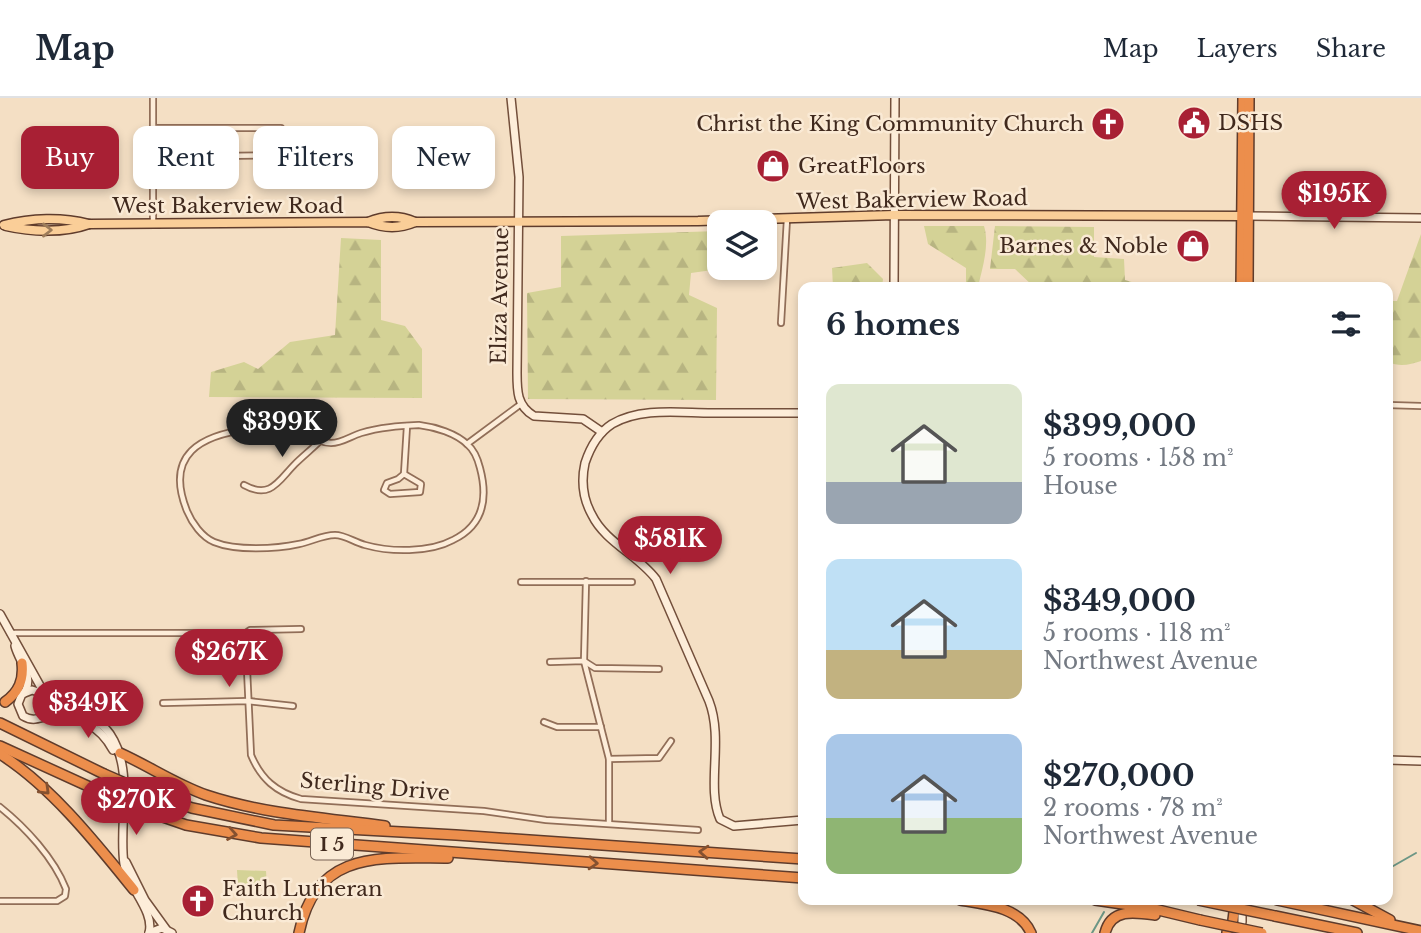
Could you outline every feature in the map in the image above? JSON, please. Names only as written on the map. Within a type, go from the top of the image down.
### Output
[{"type":"highway","points":[[1242,98],[1248,282]]},
{"type":"highway","points":[[1241,282],[1249,98]]},
{"type":"highway","points":[[2,702],[15,694],[20,685],[22,663]]},
{"type":"highway","points":[[2,702],[22,694]]},
{"type":"highway","name":"I 5","points":[[0,723],[143,790],[192,808],[274,825],[798,859]]},
{"type":"highway","name":"I 5","points":[[0,746],[142,810],[186,825],[261,838],[798,878]]},
{"type":"highway","points":[[120,752],[173,781],[220,799],[305,816],[456,835]]},
{"type":"highway","points":[[0,754],[22,769],[51,796],[134,890]]},
{"type":"highway","points":[[299,933],[306,911],[321,885],[351,864],[384,858],[525,858]]},
{"type":"highway","points":[[981,905],[1007,911],[1021,919],[1031,933]]},
{"type":"highway","points":[[1129,905],[1262,933]]},
{"type":"highway","points":[[1221,905],[1357,933]]},
{"type":"highway","points":[[1301,905],[1419,930]]},
{"type":"highway","points":[[1362,905],[1379,915],[1419,930]]},
{"type":"highway","points":[[1105,933],[1111,919],[1122,913],[1200,920]]},
{"type":"main road","name":"West Bakerview Road","points":[[2,225],[22,220],[73,220],[89,224],[368,222],[380,217],[404,217],[415,222],[518,222],[894,215],[1245,216]]},
{"type":"street","points":[[153,98],[153,126]]},
{"type":"street","name":"Eliza Avenue","points":[[511,98],[518,167],[517,391],[521,404]]},
{"type":"street","points":[[894,282],[895,98]]},
{"type":"street","points":[[239,128],[281,128],[282,155],[239,156]]},
{"type":"street","points":[[153,189],[153,223]]},
{"type":"street","points":[[1245,216],[1421,218]]},
{"type":"street","points":[[781,323],[787,219]]},
{"type":"street","points":[[467,444],[521,404],[534,416],[583,419],[602,432]]},
{"type":"street","points":[[1393,405],[1421,406]]},
{"type":"street","points":[[798,413],[641,414],[619,421],[602,432],[587,457],[583,480],[584,494],[596,522],[656,579],[709,701],[716,722],[716,798],[720,819],[734,826],[798,820]]},
{"type":"street","points":[[287,426],[320,441],[332,443],[360,433],[407,426],[435,427],[467,444],[478,463],[485,497],[471,527],[463,535],[443,545],[415,549],[377,547],[338,534],[282,547],[229,546],[212,542],[193,523],[183,498],[181,486],[187,456],[198,444],[209,438],[236,430],[287,426]]},
{"type":"street","points":[[404,474],[421,484],[420,492],[390,494],[384,490],[387,482],[404,474],[407,426]]},
{"type":"street","points":[[244,485],[254,490],[268,489],[283,481],[292,467],[320,441]]},
{"type":"street","points":[[521,582],[632,582]]},
{"type":"street","points":[[586,582],[584,661],[609,759],[609,823]]},
{"type":"street","points":[[0,614],[28,675],[28,687],[18,704],[21,714],[30,719],[64,716],[92,725],[110,744],[123,776]]},
{"type":"street","points":[[10,633],[230,633],[239,638],[250,630],[300,629]]},
{"type":"street","name":"Sterling Drive","points":[[239,638],[246,648],[249,742],[254,763],[257,771],[268,782],[287,795],[301,799],[484,811],[546,820],[698,830]]},
{"type":"street","points":[[14,642],[23,653],[45,696],[47,710],[40,718]]},
{"type":"street","points":[[550,662],[584,661],[594,668],[659,669]]},
{"type":"street","points":[[22,694],[34,690],[59,709],[80,713],[99,722],[108,730],[120,752],[125,867],[134,890],[148,913],[151,924],[149,933]]},
{"type":"street","points":[[163,703],[248,701],[293,706]]},
{"type":"street","points":[[544,722],[557,727],[601,727]]},
{"type":"street","points":[[609,759],[659,758],[671,741]]},
{"type":"street","points":[[1393,760],[1421,761]]},
{"type":"street","points":[[0,807],[41,850],[58,872],[66,888],[65,896],[57,901],[0,901]]},
{"type":"street","points":[[124,858],[145,900],[169,931]]},
{"type":"street","points":[[149,933],[156,929],[169,931]]},
{"type":"green space","points":[[924,226],[984,226],[986,249],[979,282],[966,282],[966,268],[928,244]]},
{"type":"green space","points":[[995,226],[1094,227],[1094,257],[1124,259],[1125,280],[1132,282],[1029,282],[1015,269],[990,269]]},
{"type":"green space","points":[[707,231],[707,271],[691,273],[689,295],[717,308],[716,400],[528,399],[527,293],[561,287],[561,236]]},
{"type":"green space","points":[[1421,234],[1421,361],[1393,364],[1393,301],[1397,301]]},
{"type":"green space","points":[[341,238],[381,240],[381,320],[405,326],[422,349],[422,398],[209,397],[211,372],[244,362],[258,369],[290,342],[335,335]]},
{"type":"green space","points":[[867,263],[883,279],[883,282],[833,282],[832,268]]},
{"type":"green space","points":[[237,870],[266,871],[267,888],[238,887]]},
{"type":"waterway","points":[[1393,866],[1416,853]]},
{"type":"waterway","points":[[1092,933],[1104,912]]},
{"type":"place","name":"DSHS","points":[[1194,123]]},
{"type":"place","name":"Christ the King Community Church","points":[[1108,124]]},
{"type":"place","name":"GreatFloors","points":[[773,166]]},
{"type":"place","name":"Barnes & Noble","points":[[1193,246]]},
{"type":"place","name":"Faith Lutheran Church","points":[[198,901]]}]
